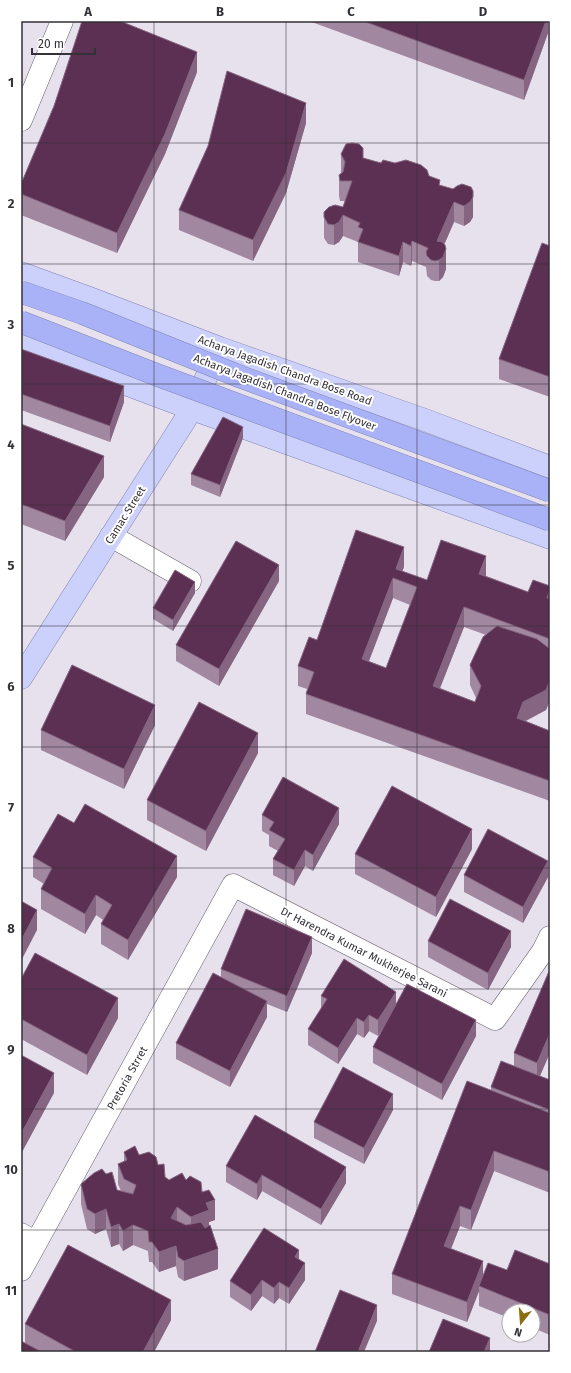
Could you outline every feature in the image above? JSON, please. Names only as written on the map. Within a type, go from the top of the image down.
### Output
[{"type":"highway","name":"Acharya Jagadish Chandra Bose Flyover","points":[[21,292],[82,313],[241,377],[550,491]]},
{"type":"highway","points":[[21,322],[160,376],[550,520]]},
{"type":"main road","name":"Acharya Jagadish Chandra Bose Road","points":[[21,273],[220,348],[425,420],[550,467]]},
{"type":"main road","points":[[21,345],[192,409],[550,538]]},
{"type":"main road","name":"Camac Street","points":[[21,678],[192,409],[220,348]]},
{"type":"street","points":[[21,120],[62,21]]},
{"type":"street","points":[[111,536],[190,581]]},
{"type":"street","name":"Dr Harendra Kumar Mukherjee Sarani","points":[[233,885],[495,1019],[543,951],[550,937]]},
{"type":"street","name":"Pretoria Strret","points":[[21,1270],[29,1238],[233,885]]},
{"type":"building","points":[[82,21],[120,21],[197,52],[165,134],[117,233],[21,194],[21,184],[54,106]]},
{"type":"building","points":[[363,21],[546,21],[524,80]]},
{"type":"building","points":[[227,71],[306,103],[286,173],[253,240],[179,210],[208,146]]},
{"type":"building","points":[[346,144],[359,144],[363,148],[363,158],[381,163],[383,160],[395,163],[406,160],[421,165],[427,170],[429,176],[440,180],[439,185],[453,189],[462,184],[471,187],[473,197],[470,202],[464,206],[454,202],[437,241],[442,242],[445,245],[446,249],[443,257],[435,261],[431,260],[427,256],[426,252],[428,248],[412,241],[411,246],[403,242],[399,256],[358,242],[363,229],[358,227],[360,223],[343,215],[339,222],[334,225],[328,224],[324,217],[324,212],[329,207],[335,205],[343,207],[352,181],[340,181],[339,175],[343,172],[345,162],[341,154]]},
{"type":"building","points":[[542,243],[550,246],[550,377],[499,359]]},
{"type":"building","points":[[21,349],[124,386],[110,426],[21,394]]},
{"type":"building","points":[[223,417],[243,427],[220,485],[191,474]]},
{"type":"building","points":[[21,424],[104,456],[65,521],[21,504]]},
{"type":"building","points":[[356,530],[404,547],[396,569],[427,580],[441,540],[486,556],[479,574],[528,592],[533,580],[550,586],[547,598],[550,599],[550,639],[464,607],[433,686],[475,702],[481,686],[470,665],[483,637],[497,626],[537,639],[550,649],[550,680],[546,690],[523,702],[517,718],[550,731],[550,781],[306,694],[314,672],[298,666],[309,637],[317,640]],"holes":[[[393,578],[417,587],[386,668],[362,659]]]},
{"type":"building","points":[[236,541],[279,565],[219,669],[176,645]]},
{"type":"building","points":[[175,570],[195,582],[173,620],[153,608]]},
{"type":"building","points":[[72,665],[155,705],[124,769],[41,730]]},
{"type":"building","points":[[199,702],[258,733],[206,831],[147,800]]},
{"type":"building","points":[[283,777],[339,808],[313,855],[305,850],[294,870],[273,859],[285,839],[269,830],[274,822],[262,815]]},
{"type":"building","points":[[392,786],[472,829],[436,897],[355,854]]},
{"type":"building","points":[[85,804],[177,856],[128,940],[101,924],[112,905],[96,895],[85,914],[41,889],[52,868],[33,857],[58,814],[74,823]]},
{"type":"building","points":[[488,829],[548,861],[523,907],[464,875]]},
{"type":"building","points":[[450,899],[511,931],[488,973],[428,941]]},
{"type":"building","points":[[21,901],[37,910],[21,941]]},
{"type":"building","points":[[246,909],[312,937],[287,996],[221,969]]},
{"type":"building","points":[[35,953],[118,998],[87,1055],[21,1019],[21,979]]},
{"type":"building","points":[[344,959],[396,992],[378,1020],[369,1015],[364,1022],[357,1018],[338,1048],[308,1029],[327,999],[321,996]]},
{"type":"building","points":[[550,969],[550,1033],[537,1063],[514,1053]]},
{"type":"building","points":[[213,973],[267,1001],[230,1071],[176,1043]]},
{"type":"building","points":[[407,984],[476,1020],[442,1084],[373,1047]]},
{"type":"building","points":[[21,1055],[54,1073],[21,1134]]},
{"type":"building","points":[[501,1061],[550,1080],[550,1110],[491,1087]]},
{"type":"building","points":[[343,1067],[393,1094],[364,1148],[314,1122]]},
{"type":"building","points":[[467,1081],[550,1113],[550,1172],[494,1151],[471,1210],[460,1206],[444,1246],[483,1261],[467,1302],[392,1274]]},
{"type":"building","points":[[255,1115],[346,1167],[321,1209],[262,1175],[257,1184],[226,1166]]},
{"type":"building","points":[[135,1146],[139,1155],[149,1152],[156,1157],[158,1165],[164,1164],[165,1177],[169,1180],[182,1173],[186,1180],[190,1176],[201,1182],[202,1192],[209,1190],[215,1200],[206,1203],[209,1210],[191,1217],[177,1207],[171,1218],[186,1225],[201,1222],[205,1228],[210,1225],[218,1249],[184,1261],[178,1257],[176,1246],[159,1252],[152,1242],[149,1242],[148,1231],[133,1225],[123,1231],[119,1224],[111,1227],[106,1209],[95,1214],[87,1209],[81,1184],[94,1173],[102,1169],[106,1174],[112,1172],[117,1190],[133,1194],[136,1185],[124,1179],[118,1164],[127,1160],[124,1152]]},
{"type":"building","points":[[264,1228],[299,1250],[295,1257],[305,1263],[289,1288],[279,1282],[274,1288],[262,1280],[251,1295],[230,1281]]},
{"type":"building","points":[[68,1245],[171,1300],[143,1352],[76,1352],[25,1324]]},
{"type":"building","points":[[515,1250],[550,1264],[550,1315],[541,1311],[541,1303],[521,1303],[479,1286],[488,1263],[507,1270]]},
{"type":"building","points":[[340,1290],[377,1305],[358,1352],[315,1352]]},
{"type":"building","points":[[443,1319],[490,1338],[484,1352],[429,1352]]},
{"type":"building","points":[[21,1341],[42,1352],[21,1352]]}]
